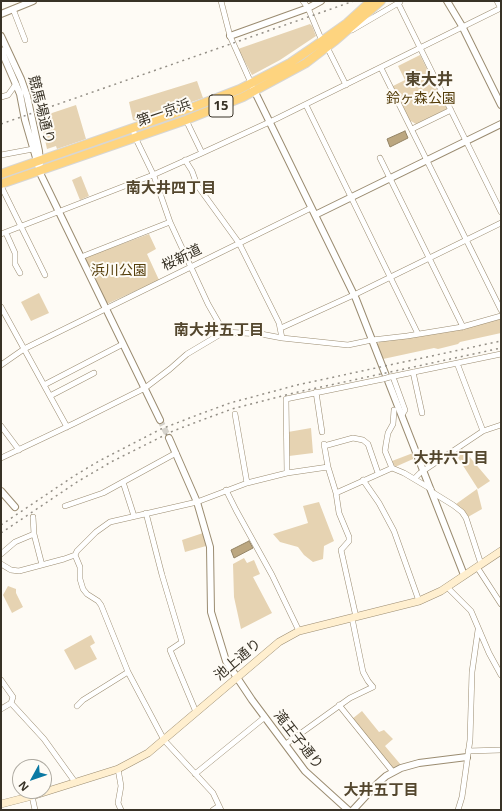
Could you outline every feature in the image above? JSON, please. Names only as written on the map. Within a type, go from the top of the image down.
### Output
[{"type":"highway","name":"第一京浜","points":[[1,185],[186,120],[254,91],[306,63],[371,1]]},
{"type":"highway","name":"第一京浜","points":[[1,174],[196,106],[251,83],[325,44],[336,40],[381,1]]},
{"type":"main road","name":"池上通り","points":[[52,789],[118,769],[148,753],[280,642],[299,631],[419,601],[446,587],[501,551]]},
{"type":"main road","name":"池上通り","points":[[1,804],[20,799]]},
{"type":"street","points":[[1,14],[33,1]]},
{"type":"street","points":[[221,1],[230,36],[254,91],[354,294],[464,575]]},
{"type":"street","points":[[304,1],[346,85]]},
{"type":"street","points":[[230,36],[308,8],[321,1]]},
{"type":"street","points":[[447,1],[462,26],[501,105]]},
{"type":"street","points":[[20,273],[15,264],[15,253],[3,234],[153,174],[306,105],[462,26],[501,9],[496,1]]},
{"type":"street","points":[[336,40],[399,2],[420,48],[501,212]]},
{"type":"street","points":[[13,9],[25,40]]},
{"type":"street","name":"競馬場通り","points":[[1,36],[21,79],[27,96],[38,161]]},
{"type":"street","name":"競馬場通り","points":[[1,50],[16,84],[33,149],[38,161]]},
{"type":"street","points":[[381,68],[501,310]]},
{"type":"street","points":[[1,97],[8,95],[16,84]]},
{"type":"street","points":[[306,105],[418,334]]},
{"type":"street","points":[[412,128],[451,110]]},
{"type":"street","points":[[186,120],[202,153]]},
{"type":"street","points":[[315,215],[501,124]]},
{"type":"street","points":[[133,128],[135,137],[153,174],[170,222],[208,304],[224,332]]},
{"type":"street","points":[[1,155],[33,149]]},
{"type":"street","points":[[380,158],[463,327]]},
{"type":"street","points":[[185,160],[198,185],[239,243],[281,328],[282,338]]},
{"type":"street","points":[[38,161],[39,171],[160,420]]},
{"type":"street","points":[[1,185],[45,275]]},
{"type":"street","name":"桜新道","points":[[1,365],[24,349],[311,208]]},
{"type":"street","points":[[81,257],[170,222]]},
{"type":"street","points":[[281,328],[501,223]]},
{"type":"street","points":[[1,307],[67,427]]},
{"type":"street","points":[[1,458],[145,388],[187,354],[224,332],[256,334],[348,345],[372,340],[463,327],[501,316]]},
{"type":"street","points":[[44,385],[123,344]]},
{"type":"street","points":[[287,473],[286,399],[501,354]]},
{"type":"street","points":[[457,363],[482,431]]},
{"type":"street","points":[[413,372],[422,413]]},
{"type":"street","points":[[50,396],[94,373]]},
{"type":"street","points":[[391,377],[405,410],[402,414]]},
{"type":"street","points":[[316,392],[322,432]]},
{"type":"street","points":[[394,410],[393,424],[388,433],[385,451],[392,468],[414,479],[462,512],[466,518],[479,566],[501,604]]},
{"type":"street","points":[[235,414],[247,483]]},
{"type":"street","points":[[414,479],[482,431],[501,425]]},
{"type":"street","points":[[1,426],[19,450]]},
{"type":"street","name":"滝王子通り","points":[[169,438],[197,502],[210,547],[211,612],[226,661],[236,678],[305,771],[348,810]]},
{"type":"street","points":[[286,744],[350,698],[373,687],[368,682],[363,672],[354,617],[341,554],[341,550],[349,541],[349,538],[339,513],[336,493],[328,467],[324,445],[354,438],[363,440],[368,444],[378,473]]},
{"type":"street","points":[[65,506],[103,493],[176,453]]},
{"type":"street","points":[[1,564],[11,570],[19,572],[64,559],[75,555],[77,551],[96,532],[110,522],[197,502],[247,483],[287,473],[328,467]]},
{"type":"street","points":[[336,493],[392,468]]},
{"type":"street","points":[[363,480],[379,503],[394,531],[419,601]]},
{"type":"street","points":[[123,482],[134,516]]},
{"type":"street","points":[[226,490],[272,575],[299,631]]},
{"type":"street","points":[[1,491],[15,507]]},
{"type":"street","points":[[146,513],[162,575],[182,642],[170,650],[196,712]]},
{"type":"street","points":[[33,518],[34,534],[42,565]]},
{"type":"street","points":[[1,554],[15,542],[34,534]]},
{"type":"street","points":[[75,555],[80,567],[80,579],[83,588],[87,594],[98,601],[101,605],[128,672],[164,740],[213,793],[220,808],[212,810]]},
{"type":"street","points":[[446,587],[471,611],[478,630],[501,675]]},
{"type":"street","points":[[458,810],[462,796],[470,740],[472,672],[478,630]]},
{"type":"street","points":[[77,706],[83,700],[128,672]]},
{"type":"street","points":[[1,680],[12,697],[11,703],[1,709]]},
{"type":"street","points":[[11,703],[44,739],[75,782]]},
{"type":"street","points":[[340,705],[393,772]]},
{"type":"street","points":[[195,774],[265,717]]},
{"type":"street","points":[[353,810],[377,784],[393,772],[419,763],[468,754],[501,750]]},
{"type":"street","points":[[118,769],[121,786],[118,803],[121,810]]},
{"type":"street","points":[[33,799],[35,810]]},
{"type":"green space","points":[[310,24],[316,36],[280,60],[252,75],[238,49]]},
{"type":"green space","name":"鈴ヶ森公園","points":[[420,55],[447,109],[416,124],[409,120],[393,86],[405,80],[398,66]]},
{"type":"green space","points":[[197,81],[203,98],[137,121],[133,120],[129,102]]},
{"type":"green space","points":[[76,105],[86,139],[57,149],[56,146],[47,149],[40,117]]},
{"type":"green space","points":[[81,176],[89,196],[80,200],[72,180]]},
{"type":"green space","name":"浜川公園","points":[[149,234],[156,249],[147,254],[159,280],[107,304],[84,258]]},
{"type":"green space","points":[[39,293],[49,313],[31,321],[21,302]]},
{"type":"green space","points":[[501,318],[501,333],[460,342],[458,344],[438,349],[434,348],[383,359],[377,345],[380,341]]},
{"type":"green space","points":[[311,428],[313,453],[289,456],[288,432]]},
{"type":"green space","points":[[462,448],[490,481],[478,489],[455,453]]},
{"type":"green space","points":[[413,453],[413,459],[395,467],[392,461]]},
{"type":"green space","points":[[477,489],[482,509],[468,517],[456,504]]},
{"type":"green space","points":[[319,502],[334,541],[324,546],[323,559],[313,562],[304,555],[298,547],[280,542],[273,534],[308,523],[303,506]]},
{"type":"green space","points":[[203,533],[206,546],[185,552],[182,540]]},
{"type":"green space","points":[[244,558],[247,563],[254,560],[260,574],[253,577],[272,613],[241,629],[234,597],[233,564]]},
{"type":"green space","points":[[8,586],[16,589],[16,593],[23,607],[12,613],[3,595]]},
{"type":"green space","points":[[91,635],[95,643],[90,646],[97,659],[75,670],[64,650]]},
{"type":"green space","points":[[362,711],[379,732],[384,730],[393,739],[385,746],[401,765],[392,769],[352,719]]},
{"type":"shaded area","points":[[405,131],[408,138],[390,147],[387,139]]},
{"type":"shaded area","points":[[249,541],[253,548],[234,558],[231,550]]},
{"type":"tunnel","points":[[160,420],[169,438]]},
{"type":"railway","points":[[1,124],[354,1]]},
{"type":"railway","points":[[1,525],[99,461],[161,429],[200,414],[230,403],[297,385],[501,341]]},
{"type":"railway","points":[[1,533],[77,482],[111,462],[173,431],[202,420],[232,409],[298,392],[501,348]]},
{"type":"district","name":"東大井","points":[[429,80]]},
{"type":"district","name":"南大井四丁目","points":[[171,189]]},
{"type":"district","name":"南大井五丁目","points":[[219,331]]},
{"type":"district","name":"大井六丁目","points":[[451,459]]},
{"type":"district","name":"大井五丁目","points":[[381,791]]}]
